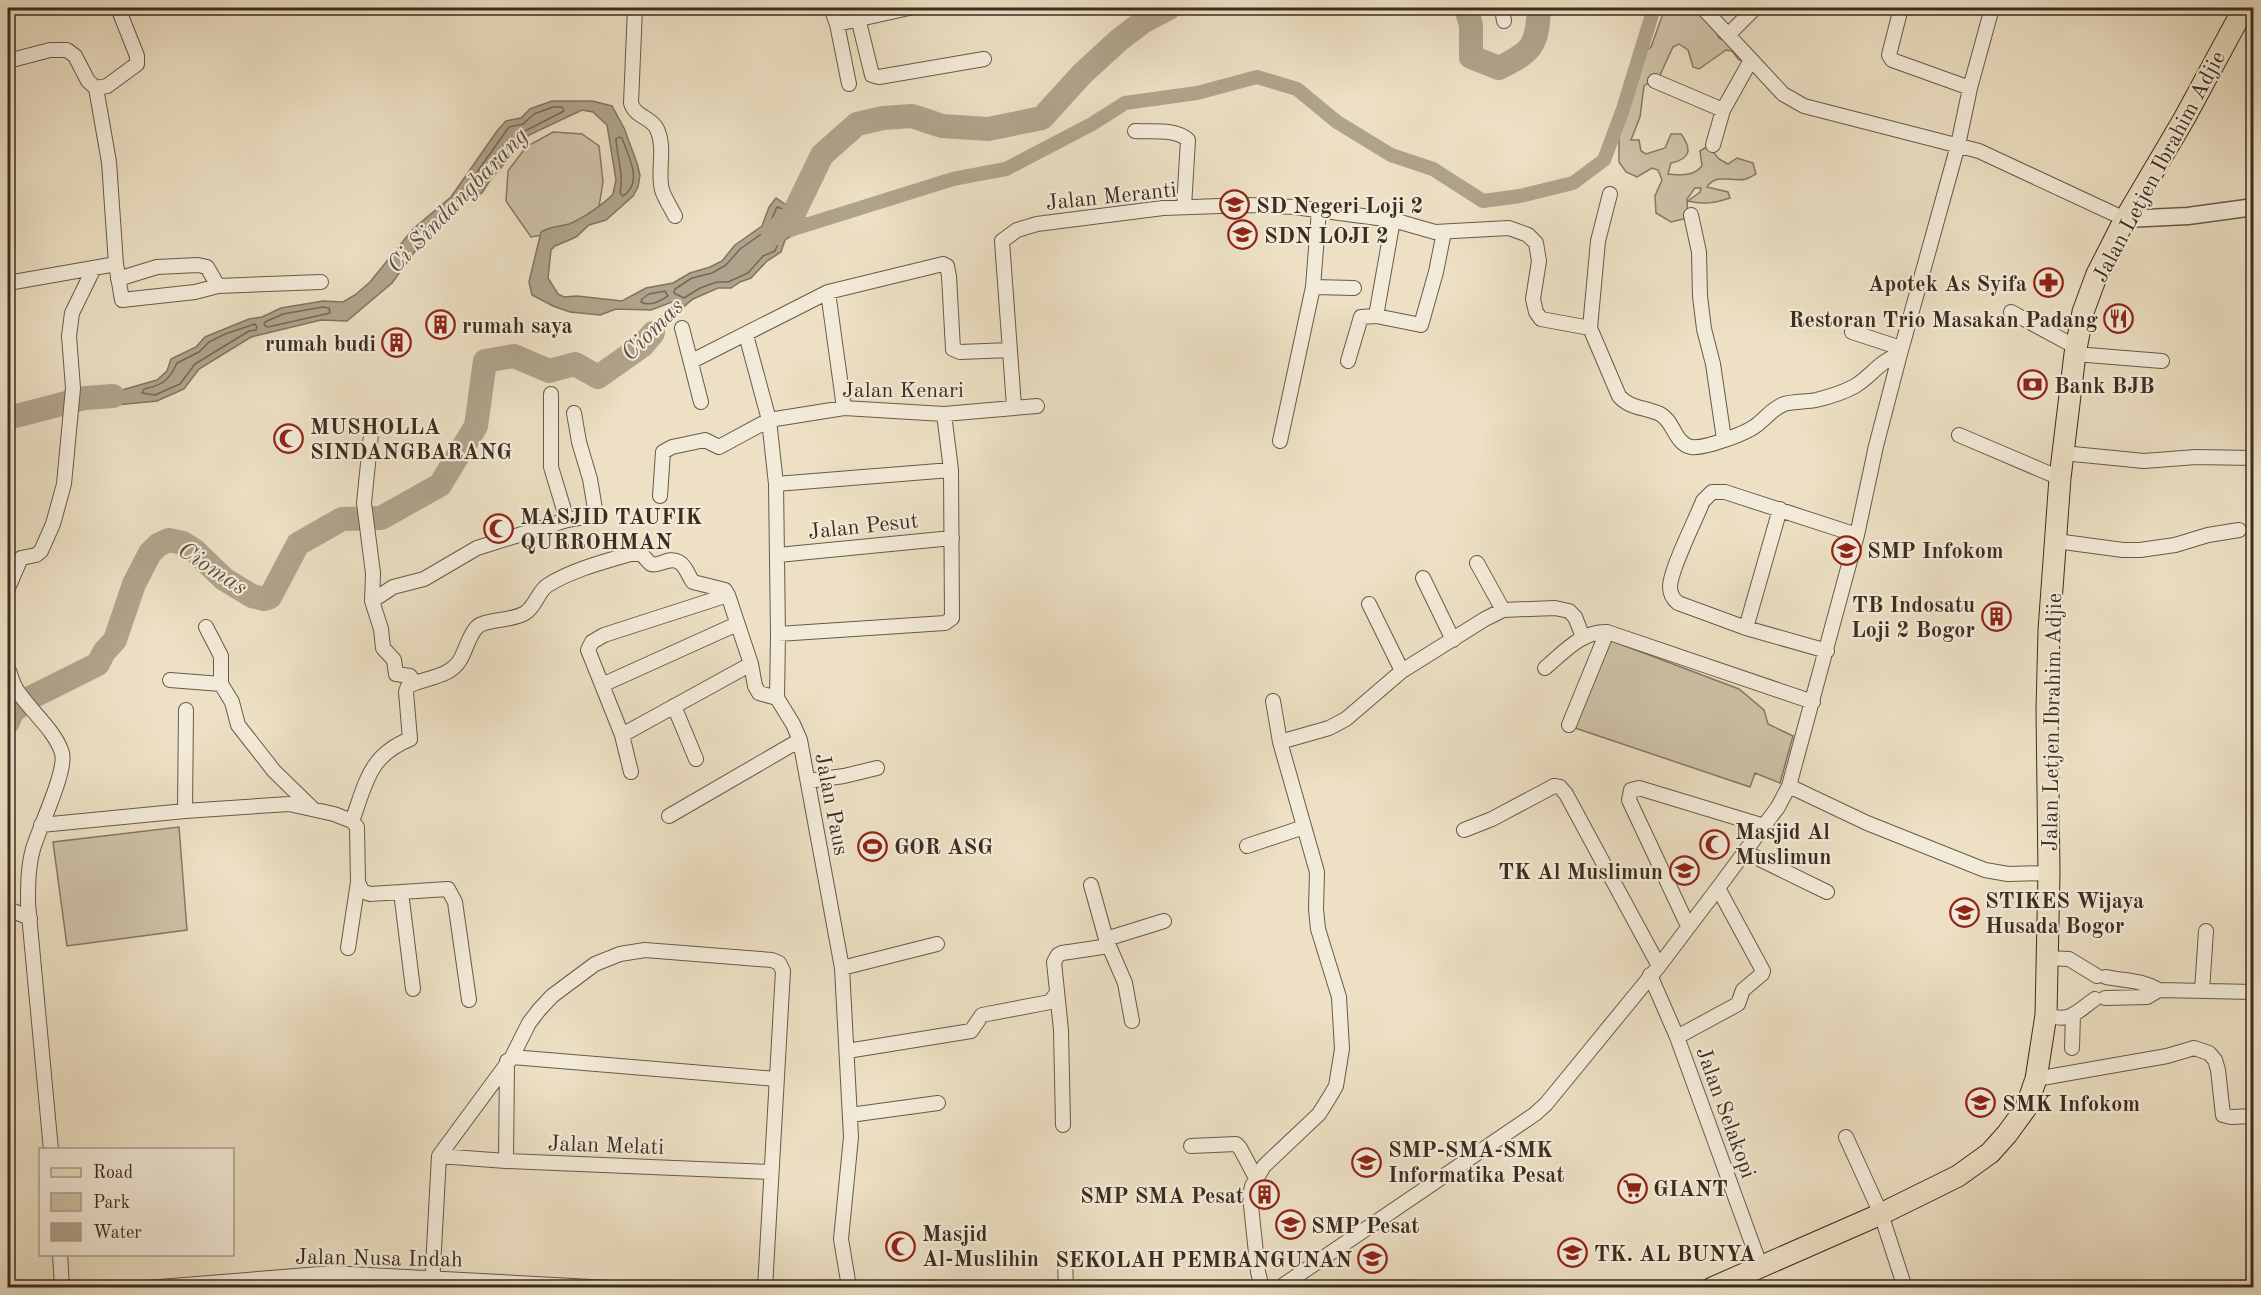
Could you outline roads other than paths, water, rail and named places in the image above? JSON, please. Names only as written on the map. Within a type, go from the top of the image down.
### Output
[{"type":"main road","name":"Jalan Letjen Ibrahim Adjie","points":[[1712,1287],[1750,1275],[1958,1176],[1990,1153],[2026,1108],[2036,1079],[2046,1015],[2049,873],[2047,683],[2060,478],[2075,350],[2083,312],[2097,274],[2125,219],[2184,119],[2244,8]]},
{"type":"street","points":[[96,88],[107,86],[137,64],[137,56],[118,8]]},
{"type":"street","points":[[635,8],[631,103],[636,112],[651,122],[657,130],[662,153],[663,192],[675,216]]},
{"type":"street","points":[[831,8],[837,24],[849,84]]},
{"type":"street","points":[[837,24],[909,8]]},
{"type":"street","points":[[1703,8],[1783,94],[1804,106],[1979,151],[2125,219],[2188,216],[2253,207]]},
{"type":"street","points":[[1728,35],[1755,8]]},
{"type":"street","points":[[1901,8],[1889,54],[1892,60],[1970,88]]},
{"type":"street","points":[[1279,1287],[1536,1114],[1688,927],[1778,807],[1789,786],[1827,651],[1900,351],[1958,145],[1970,88],[1992,8]]},
{"type":"street","points":[[858,18],[872,75],[879,77],[984,59]]},
{"type":"street","points":[[8,61],[56,49],[72,53],[88,81],[96,88],[109,162],[116,264],[122,300],[195,292],[218,286],[321,282]]},
{"type":"street","points":[[1713,145],[1723,110],[1751,60]]},
{"type":"street","points":[[1655,81],[1723,110]]},
{"type":"street","points":[[1135,131],[1173,133],[1184,136],[1188,140],[1184,207]]},
{"type":"street","points":[[1610,194],[1598,241],[1590,328],[1619,396],[1624,402],[1660,414],[1680,441],[1688,446],[1706,447],[1748,430],[1767,414],[1787,403],[1816,400],[1855,386],[1885,360],[1900,351]]},
{"type":"street","name":"Jalan Meranti","points":[[1014,406],[1002,241],[1017,230],[1037,224],[1184,207],[1249,204],[1394,220],[1412,224],[1420,229],[1444,232],[1509,228],[1533,239],[1538,252],[1539,266],[1533,299],[1536,312],[1542,319],[1590,328]]},
{"type":"street","points":[[1280,441],[1313,287],[1319,210]]},
{"type":"street","points":[[1691,215],[1699,252],[1700,296],[1704,329],[1713,364],[1724,439]]},
{"type":"street","points":[[1376,316],[1394,220]]},
{"type":"street","points":[[1348,361],[1361,317],[1376,316],[1421,325],[1436,272],[1444,232]]},
{"type":"street","points":[[8,283],[116,264]]},
{"type":"street","points":[[692,362],[828,292],[943,264],[947,266],[950,276],[953,349],[960,352],[1010,350]]},
{"type":"street","points":[[118,279],[157,267],[198,265],[207,267],[218,286]]},
{"type":"street","points":[[8,588],[21,558],[41,551],[53,524],[64,484],[73,386],[69,336],[72,313],[94,268]]},
{"type":"street","points":[[1313,287],[1354,288]]},
{"type":"street","points":[[828,292],[844,408]]},
{"type":"street","points":[[2011,312],[2075,350],[2162,361]]},
{"type":"street","points":[[682,328],[700,402]]},
{"type":"street","points":[[1852,332],[1900,351]]},
{"type":"street","points":[[352,821],[373,766],[388,751],[410,739],[406,692],[408,686],[442,675],[453,668],[460,661],[476,628],[482,623],[511,619],[525,613],[534,606],[546,586],[565,576],[630,554],[641,554],[651,564],[664,560],[678,561],[693,582],[725,590],[751,664],[755,686],[759,693],[777,698],[776,484],[769,420],[746,335]]},
{"type":"street","points":[[551,394],[551,467],[567,520]]},
{"type":"street","name":"Jalan Kenari","points":[[660,496],[663,452],[672,447],[705,440],[719,447],[769,420],[844,408],[944,414],[1014,406],[1037,406]]},
{"type":"street","points":[[372,602],[393,587],[424,579],[477,548],[567,520],[596,515],[591,478],[579,442],[574,413]]},
{"type":"street","points":[[778,634],[949,622],[952,618],[951,470],[944,414]]},
{"type":"street","points":[[372,424],[365,490],[365,515],[373,573],[372,602],[381,629],[383,648],[394,660],[396,674],[410,676],[415,683]]},
{"type":"street","points":[[1959,435],[2060,478]]},
{"type":"street","points":[[2063,453],[2144,460],[2196,457],[2253,458]]},
{"type":"street","points":[[776,484],[951,470]]},
{"type":"street","points":[[1827,651],[1746,628],[1678,603],[1673,599],[1671,593],[1671,577],[1703,501],[1712,492],[1725,492],[1857,535]]},
{"type":"street","points":[[1746,628],[1780,509]]},
{"type":"street","points":[[2056,541],[2123,550],[2140,550],[2175,545],[2208,535],[2239,530]]},
{"type":"street","name":"Jalan Pesut","points":[[778,555],[952,538]]},
{"type":"street","points":[[1477,563],[1503,610]]},
{"type":"street","points":[[1423,579],[1453,640]]},
{"type":"street","points":[[631,772],[622,735],[588,650],[592,642],[621,629],[728,595]]},
{"type":"street","points":[[1369,604],[1402,671]]},
{"type":"street","points":[[1280,742],[1329,728],[1346,719],[1402,671],[1503,610],[1555,608],[1569,611],[1575,617],[1583,637]]},
{"type":"street","points":[[603,685],[737,624]]},
{"type":"street","points":[[206,627],[221,656],[221,684],[232,702],[238,725],[274,771],[313,809]]},
{"type":"street","points":[[1545,668],[1583,637],[1592,633],[1607,632],[1813,702]]},
{"type":"street","points":[[1569,725],[1607,632]]},
{"type":"street","points":[[622,735],[751,664]]},
{"type":"street","points":[[8,668],[17,691],[53,737],[63,759],[29,867],[30,918],[51,1148]]},
{"type":"street","points":[[170,680],[221,684]]},
{"type":"street","name":"Jalan Paus","points":[[777,698],[800,740],[842,968],[850,1154],[841,1239],[848,1281],[852,1287]]},
{"type":"street","points":[[1262,1287],[1258,1272],[1250,1196],[1252,1186],[1264,1166],[1319,1114],[1336,1086],[1341,1064],[1342,1028],[1340,998],[1318,929],[1317,872],[1280,742],[1273,701]]},
{"type":"street","points":[[674,706],[696,759]]},
{"type":"street","points":[[185,811],[186,710]]},
{"type":"street","points":[[669,816],[800,740]]},
{"type":"street","points":[[808,781],[877,768]]},
{"type":"street","name":"Jalan Selakopi","points":[[1464,830],[1491,819],[1554,786],[1560,787],[1566,794],[1654,970],[1677,1037],[1750,1275]]},
{"type":"street","points":[[1789,786],[1867,824],[1985,870],[2008,874],[2049,873]]},
{"type":"street","points":[[1688,927],[1629,800],[1631,790],[1639,788],[1764,826]]},
{"type":"street","points":[[41,825],[185,811],[289,804],[352,821],[357,827],[358,834],[358,882],[348,948]]},
{"type":"street","points":[[1247,846],[1304,827]]},
{"type":"street","points":[[1745,852],[1827,892]]},
{"type":"street","points":[[358,882],[362,891],[370,894],[448,889],[455,902],[469,1000]]},
{"type":"street","points":[[1090,885],[1107,943],[1125,983],[1132,1021]]},
{"type":"street","points":[[1677,1037],[1738,1004],[1743,990],[1763,971],[1718,888]]},
{"type":"street","points":[[400,892],[413,989]]},
{"type":"street","points":[[8,909],[30,918]]},
{"type":"street","points":[[1063,1125],[1061,1030],[1054,962],[1058,955],[1107,943],[1164,921]]},
{"type":"street","points":[[2202,990],[2206,931]]},
{"type":"street","points":[[842,968],[937,944]]},
{"type":"street","points":[[432,1283],[439,1156],[510,1059],[529,1023],[552,996],[595,964],[620,954],[645,950],[761,958],[779,963],[783,970],[765,1287]]},
{"type":"street","points":[[2047,958],[2068,959],[2102,977],[2150,984],[2159,990]]},
{"type":"street","points":[[2046,1015],[2055,1018],[2073,1016],[2100,998],[2147,997],[2159,990],[2253,992]]},
{"type":"street","points":[[847,1051],[971,1031],[982,1015],[1050,1002],[1056,994]]},
{"type":"street","points":[[2072,1048],[2073,1016]]},
{"type":"street","points":[[2036,1079],[2167,1056],[2194,1048],[2209,1053],[2215,1060],[2223,1115],[2231,1118],[2253,1116]]},
{"type":"street","points":[[510,1059],[776,1079]]},
{"type":"street","points":[[506,1161],[510,1059]]},
{"type":"street","points":[[850,1115],[938,1103]]},
{"type":"street","points":[[1846,1137],[1881,1214],[1905,1287]]},
{"type":"street","points":[[1191,1146],[1236,1144],[1256,1178]]},
{"type":"street","name":"Jalan Melati","points":[[439,1156],[771,1172]]},
{"type":"street","points":[[60,1256],[62,1287]]},
{"type":"street","points":[[1065,1260],[1066,1287]]},
{"type":"street","name":"Jalan Nusa Indah","points":[[147,1287],[253,1283],[332,1273],[432,1283],[610,1287]]},
{"type":"water","points":[[552,101],[592,101],[612,106],[624,128],[640,175],[638,187],[633,196],[606,220],[589,225],[576,237],[551,250],[548,278],[558,294],[564,297],[577,296],[622,301],[646,288],[673,283],[690,273],[710,267],[722,261],[735,245],[762,226],[769,207],[776,198],[807,219],[807,223],[800,232],[785,240],[781,252],[767,261],[751,278],[731,288],[718,288],[693,299],[657,329],[649,345],[620,361],[620,355],[651,328],[677,300],[651,310],[616,309],[600,315],[570,312],[532,295],[529,282],[541,232],[580,219],[599,207],[613,194],[616,180],[607,125],[593,112],[582,110],[529,135],[491,179],[482,193],[466,201],[449,215],[416,250],[392,283],[347,321],[321,320],[251,337],[199,369],[184,389],[157,401],[116,405],[80,403],[81,391],[115,392],[157,380],[167,371],[171,359],[196,347],[205,337],[249,319],[262,317],[281,308],[323,301],[343,302],[355,295],[370,282],[413,229],[451,197],[506,121],[521,118],[530,109]]},
{"type":"waterway","name":"Ci Sindangbarang","points":[[773,234],[793,215],[822,155],[857,124],[883,118],[912,116],[942,126],[988,129],[1042,118],[1082,74],[1119,40],[1144,21],[1169,8]]},
{"type":"waterway","name":"Ci Sindangbarang","points":[[1466,8],[1471,25],[1471,57],[1499,68],[1519,57],[1531,46],[1537,31],[1539,8]]},
{"type":"waterway","points":[[790,230],[953,179],[1006,169],[1092,124],[1125,103],[1197,93],[1257,77],[1297,89],[1337,122],[1391,155],[1433,169],[1483,201],[1520,196],[1573,183],[1604,160],[1623,109],[1654,8]]},
{"type":"waterway","name":"Ciomas","points":[[8,722],[12,712],[32,697],[98,664],[104,652],[115,640],[134,584],[150,553],[158,545],[169,540],[183,543],[194,550],[224,579],[252,596],[264,599],[270,597],[298,544],[342,519],[381,518],[440,485],[476,426],[485,361],[514,356],[549,371],[575,364],[598,377],[642,346],[653,333]]},
{"type":"waterway","name":"Ci Sindangbarang","points":[[8,418],[85,398],[113,396]]},
{"type":"place","name":"SD Negeri Loji 2","points":[[1235,205]]},
{"type":"place","name":"SDN LOJI 2","points":[[1243,235]]},
{"type":"place","name":"Apotek As Syifa","points":[[2048,283]]},
{"type":"place","name":"Restoran Trio Masakan Padang","points":[[2119,319]]},
{"type":"place","name":"rumah saya","points":[[441,325]]},
{"type":"place","name":"rumah budi","points":[[397,343]]},
{"type":"place","name":"Bank BJB","points":[[2033,385]]},
{"type":"place","name":"MUSHOLLA SINDANGBARANG","points":[[289,439]]},
{"type":"place","name":"MASJID TAUFIK QURROHMAN","points":[[499,529]]},
{"type":"place","name":"SMP Infokom","points":[[1846,550]]},
{"type":"place","name":"TB Indosatu Loji 2 Bogor","points":[[1996,617]]},
{"type":"place","name":"Masjid Al Muslimun","points":[[1714,844]]},
{"type":"place","name":"GOR ASG","points":[[873,846]]},
{"type":"place","name":"TK Al Muslimun","points":[[1684,871]]},
{"type":"place","name":"STIKES Wijaya Husada Bogor","points":[[1964,913]]},
{"type":"place","name":"SMK Infokom","points":[[1981,1103]]},
{"type":"place","name":"SMP-SMA-SMK Informatika Pesat","points":[[1367,1162]]},
{"type":"place","name":"GIANT","points":[[1632,1188]]},
{"type":"place","name":"SMP SMA Pesat","points":[[1265,1195]]},
{"type":"place","name":"SMP Pesat","points":[[1290,1225]]},
{"type":"place","name":"Masjid Al-Muslihin","points":[[901,1246]]},
{"type":"place","name":"TK. AL BUNYA","points":[[1573,1253]]},
{"type":"place","name":"SEKOLAH PEMBANGUNAN","points":[[1373,1259]]}]
